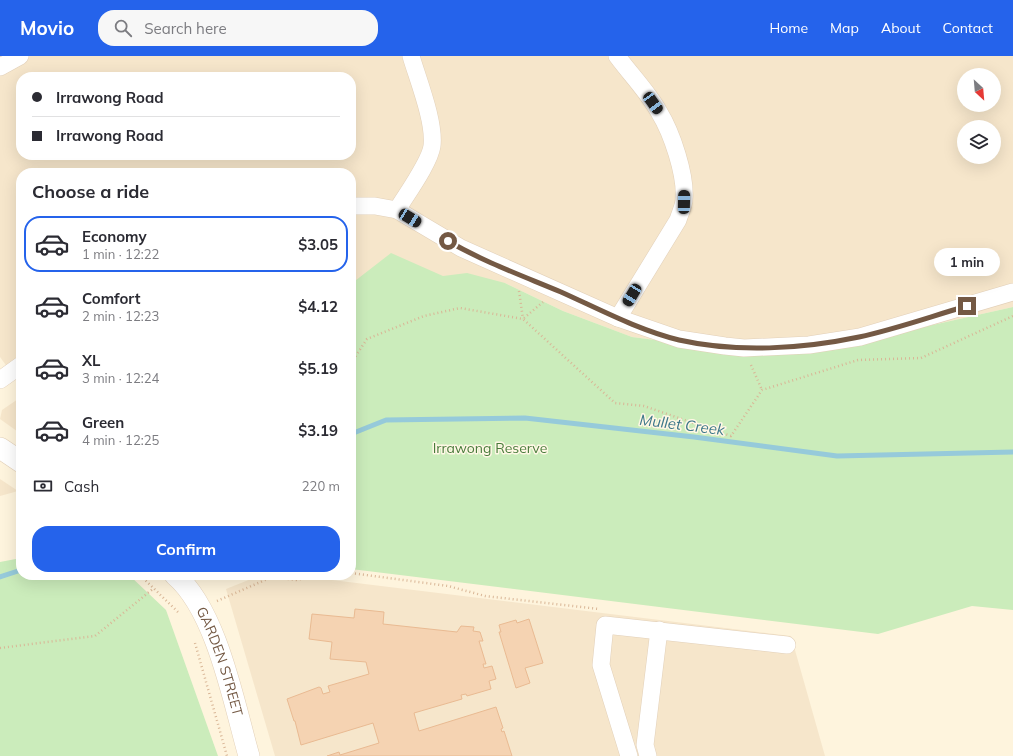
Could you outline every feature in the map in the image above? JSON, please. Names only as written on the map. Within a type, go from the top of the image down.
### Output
[{"type":"street","points":[[0,67],[20,56]]},
{"type":"street","points":[[397,210],[427,160],[432,147],[431,126],[411,56]]},
{"type":"street","points":[[617,56],[659,112],[671,139],[681,170],[685,190],[684,202],[678,220],[618,318]]},
{"type":"street","points":[[356,206],[375,206],[397,210],[461,248],[517,274],[557,290],[618,318],[679,340],[744,348],[809,345],[860,337],[1013,292]]},
{"type":"street","points":[[0,380],[16,369]]},
{"type":"street","points":[[0,448],[16,459]]},
{"type":"street","name":"GARDEN STREET","points":[[181,580],[191,591],[208,621],[224,666],[249,756]]},
{"type":"street","points":[[629,756],[601,665],[605,626],[659,630],[787,645]]},
{"type":"street","points":[[648,756],[645,745],[659,630]]},
{"type":"path","points":[[517,274],[523,318]]},
{"type":"path","points":[[523,318],[557,290]]},
{"type":"path","points":[[356,356],[367,339],[424,316],[460,308],[523,318],[615,403],[644,406],[731,436],[762,390],[858,360],[921,358],[1013,316]]},
{"type":"path","points":[[744,348],[762,390]]},
{"type":"path","points":[[356,574],[448,586],[485,596]]},
{"type":"path","points":[[145,580],[182,616]]},
{"type":"path","points":[[217,601],[265,580]]},
{"type":"path","points":[[0,648],[95,636],[154,588]]},
{"type":"path","points":[[194,640],[228,756]]},
{"type":"shaded area","points":[[0,56],[1013,56],[1013,307],[861,341],[741,351],[632,337],[563,311],[505,283],[356,309],[356,168],[16,168],[16,379],[0,357]]},
{"type":"shaded area","points":[[16,400],[16,430],[0,419],[2,410]]},
{"type":"shaded area","points":[[0,479],[16,490],[16,492],[0,496]]},
{"type":"shaded area","points":[[248,580],[332,580],[791,636],[825,756],[275,756],[226,589]]},
{"type":"green space","name":"Irrawong Reserve","points":[[391,253],[443,276],[467,273],[505,283],[563,311],[632,337],[741,351],[861,341],[1013,307],[1013,610],[972,606],[878,634],[356,570],[356,280]]},
{"type":"green space","points":[[16,559],[16,580],[134,580],[166,610],[218,756],[0,756],[0,562]]},
{"type":"building","points":[[355,609],[384,612],[383,624],[457,632],[461,626],[474,627],[473,631],[480,632],[483,641],[479,641],[486,664],[483,664],[484,668],[492,666],[496,679],[489,681],[491,689],[467,696],[466,694],[461,695],[462,699],[414,713],[419,731],[496,707],[503,728],[501,729],[502,732],[504,731],[512,756],[327,756],[339,752],[340,755],[379,743],[373,723],[301,745],[295,721],[287,699],[319,687],[321,688],[323,694],[330,692],[328,686],[369,674],[366,662],[330,659],[332,642],[309,639],[312,614],[354,618]]},
{"type":"building","points":[[529,619],[543,663],[525,668],[530,683],[516,688],[499,632],[501,632],[499,625],[516,620],[517,623]]},
{"type":"waterway","name":"Mullet Creek","points":[[356,432],[386,420],[525,418],[694,437],[837,456],[1013,452]]},
{"type":"waterway","name":"Mullet Creek","points":[[0,577],[16,572]]},
{"type":"route","points":[[448,241],[517,274],[557,290],[618,318],[679,340],[725,346],[744,348],[809,345],[860,337],[967,306]]}]
